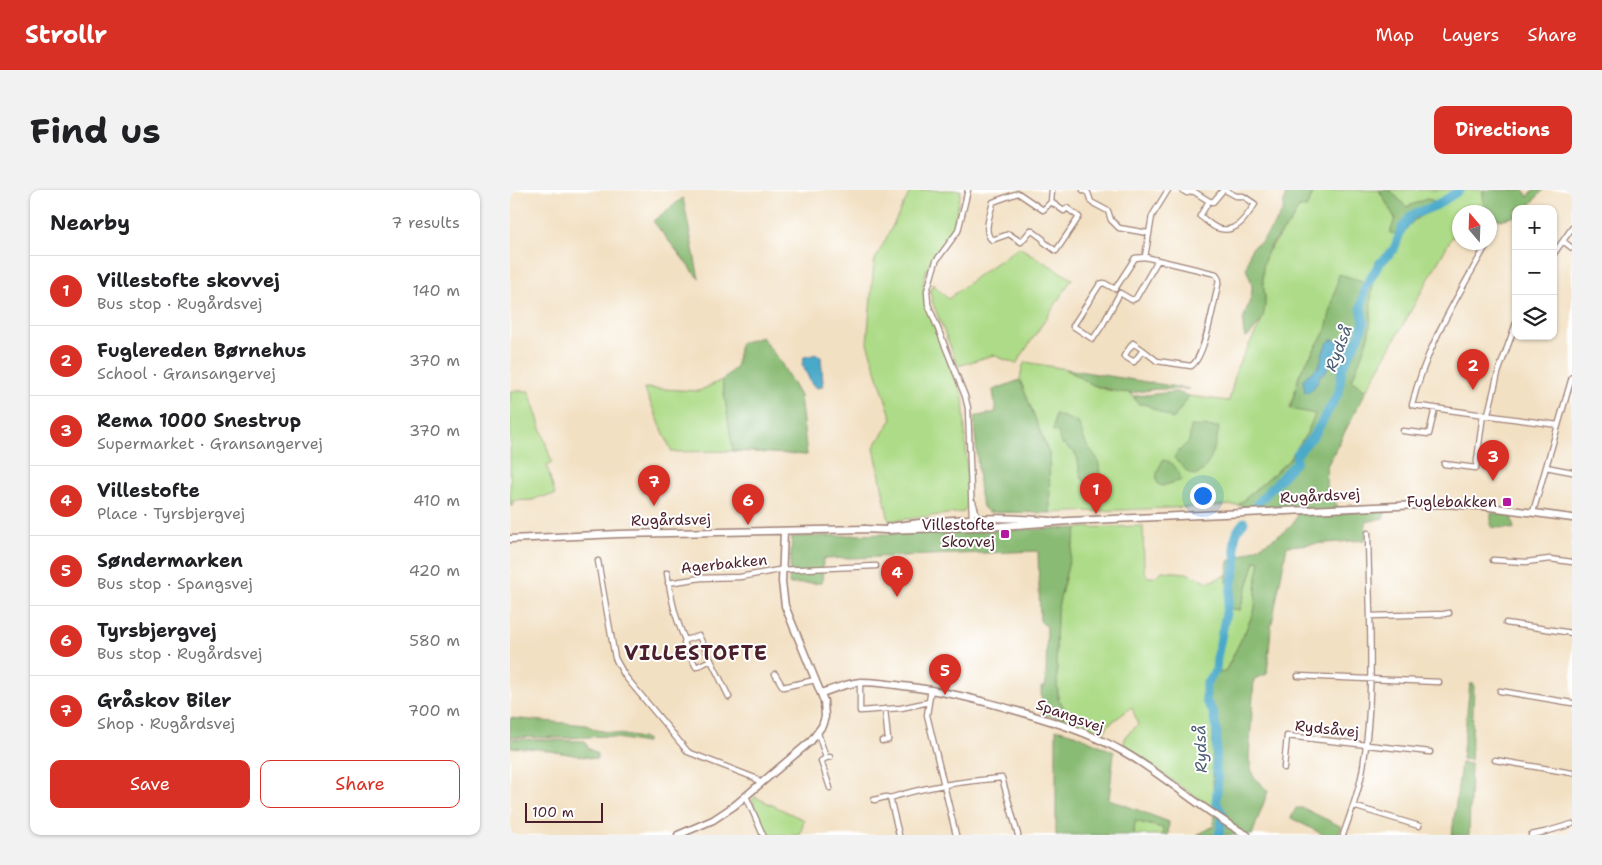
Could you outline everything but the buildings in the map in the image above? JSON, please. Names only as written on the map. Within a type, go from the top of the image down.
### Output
[{"type":"main road","name":"Rugårdsvej","points":[[510,539],[619,534],[932,529],[950,524],[1020,518],[1069,521],[1441,504],[1482,506],[1572,518]]},
{"type":"main road","name":"Rugårdsvej","points":[[864,529],[921,522],[975,523]]},
{"type":"main road","points":[[678,835],[722,814],[746,796],[818,733],[825,718],[821,693],[788,615],[783,594],[784,531]]},
{"type":"main road","name":"Spangsvej","points":[[821,693],[843,685],[860,682],[879,682],[931,689],[964,696],[1063,724],[1094,736],[1125,753],[1212,814],[1247,835]]},
{"type":"street","points":[[968,190],[958,231],[936,261],[928,291],[928,304],[966,396],[975,523]]},
{"type":"street","points":[[1052,190],[1052,202],[1043,210],[1016,191],[993,202],[986,232],[988,238],[992,240],[1009,234],[1021,242],[1031,230],[1056,251],[1079,217],[1067,208],[1064,211],[1052,202]]},
{"type":"street","points":[[1083,190],[1088,192],[1091,202],[1108,211],[1111,220],[1119,228],[1148,233]]},
{"type":"street","points":[[1145,257],[1152,216],[1168,190]]},
{"type":"street","points":[[1182,190],[1187,193],[1193,190],[1213,202],[1224,190],[1236,196],[1243,196],[1254,204],[1243,223],[1231,229],[1217,228],[1200,216],[1209,201]]},
{"type":"street","points":[[1557,250],[1572,228]]},
{"type":"street","points":[[1563,241],[1572,248]]},
{"type":"street","points":[[1485,250],[1438,332],[1417,383],[1412,405],[1558,425]]},
{"type":"street","points":[[1143,350],[1134,362],[1124,356],[1133,343],[1143,350],[1157,361],[1191,366],[1194,364],[1200,354],[1211,321],[1219,280],[1216,274],[1158,260],[1145,257],[1135,258],[1115,288],[1104,283],[1100,284],[1073,326],[1092,339],[1103,324],[1120,293],[1132,300],[1136,298],[1158,260]]},
{"type":"street","points":[[1444,464],[1476,468],[1485,414],[1512,334]]},
{"type":"street","points":[[1533,512],[1558,425],[1569,396],[1572,377]]},
{"type":"street","points":[[1403,431],[1429,434],[1435,408]]},
{"type":"street","points":[[1546,467],[1572,472]]},
{"type":"street","name":"Rydsåvej","points":[[1343,835],[1354,806],[1361,775],[1370,710],[1368,533]]},
{"type":"street","points":[[1493,560],[1526,562],[1550,558],[1572,562]]},
{"type":"street","points":[[598,562],[616,658],[625,676],[688,752],[755,778],[761,784]]},
{"type":"street","name":"Agerbakken","points":[[668,583],[701,578],[740,577],[783,570],[876,566]]},
{"type":"street","name":"Agerbakken","points":[[667,573],[676,620],[685,640],[684,643],[696,667],[711,660]]},
{"type":"street","points":[[1370,616],[1449,613]]},
{"type":"street","points":[[1506,622],[1572,633]]},
{"type":"street","points":[[685,640],[699,636],[729,697]]},
{"type":"street","points":[[775,674],[783,687],[815,680]]},
{"type":"street","points":[[1298,676],[1439,682]]},
{"type":"street","points":[[860,682],[860,711],[901,708],[929,702]]},
{"type":"street","points":[[931,689],[927,715],[956,835]]},
{"type":"street","points":[[1500,691],[1572,703]]},
{"type":"street","points":[[882,740],[888,740],[885,709]]},
{"type":"street","points":[[818,733],[828,757],[821,760],[830,788]]},
{"type":"street","name":"Rydsåvej","points":[[1284,768],[1287,736],[1430,752]]},
{"type":"street","points":[[1495,760],[1572,773]]},
{"type":"street","points":[[874,800],[890,798],[943,784],[1002,778],[1018,835]]},
{"type":"street","points":[[746,796],[763,835]]},
{"type":"street","points":[[890,798],[899,835]]},
{"type":"street","points":[[1354,806],[1419,826]]},
{"type":"street","points":[[1531,835],[1572,824]]},
{"type":"green space","points":[[911,190],[961,190],[952,230],[926,271],[923,291],[925,304],[963,396],[969,501],[964,512],[889,521],[874,447],[892,419],[867,343],[874,262]]},
{"type":"green space","points":[[1291,190],[1301,192],[1302,190],[1315,190],[1306,208],[1299,207],[1268,252],[1263,266],[1264,312],[1261,321],[1252,333],[1245,337],[1243,322],[1252,292],[1252,283],[1246,269],[1250,252],[1255,245],[1262,241],[1276,222],[1283,210],[1285,196]]},
{"type":"green space","points":[[1315,190],[1379,190],[1395,218],[1402,235],[1416,219],[1436,209],[1434,201],[1427,199],[1406,207],[1390,190],[1483,190],[1484,205],[1452,205],[1452,237],[1366,391],[1352,381],[1371,316],[1370,299],[1373,285],[1329,320],[1326,330],[1300,373],[1290,408],[1316,414],[1307,433],[1288,461],[1238,505],[1050,513],[1049,454],[1020,380],[1025,362],[1066,369],[1093,385],[1107,390],[1131,393],[1138,404],[1145,404],[1173,419],[1189,396],[1229,401],[1237,367],[1261,323],[1265,297],[1262,276],[1266,254],[1299,207],[1306,208]]},
{"type":"green space","points":[[1379,190],[1390,190],[1406,207],[1427,199],[1434,201],[1436,209],[1416,219],[1402,235],[1390,233],[1395,218]]},
{"type":"green space","points":[[1483,190],[1524,190],[1528,197],[1533,190],[1543,190],[1530,205],[1512,205],[1512,217],[1500,220],[1497,218],[1497,205],[1484,205]]},
{"type":"green space","points":[[683,198],[699,279],[653,221]]},
{"type":"green space","points":[[1019,247],[1072,279],[1016,364],[993,355],[958,366],[932,301],[930,291],[933,284],[948,299]]},
{"type":"green space","points":[[1339,274],[1373,284],[1371,320],[1366,344],[1352,381],[1366,391],[1327,466],[1326,484],[1341,513],[1386,511],[1383,518],[1366,522],[1365,540],[1287,546],[1271,628],[1267,674],[1254,679],[1249,759],[1253,776],[1268,791],[1252,835],[1197,835],[1214,826],[1213,720],[1203,681],[1226,670],[1255,609],[1260,561],[1255,561],[1240,610],[1228,608],[1227,575],[1229,561],[1285,531],[1292,524],[1297,514],[1297,506],[1249,508],[1238,505],[1288,461],[1307,433],[1315,414],[1290,409],[1300,373],[1326,330]]},
{"type":"green space","points":[[762,337],[781,363],[800,396],[807,455],[733,451],[722,380],[736,367],[740,343]]},
{"type":"green space","points":[[1066,369],[1190,389],[1156,389],[1131,393],[1119,392],[1093,385]]},
{"type":"green space","points":[[722,380],[733,451],[672,452],[644,388],[699,391]]},
{"type":"green space","points":[[1020,380],[1049,454],[1050,513],[988,512],[983,507],[980,495],[974,417],[996,412],[993,390]]},
{"type":"green space","points":[[510,391],[529,391],[552,463],[547,466],[555,495],[539,497],[533,500],[512,501],[513,506],[510,506]]},
{"type":"green space","points":[[1176,392],[1189,396],[1173,419],[1145,404],[1138,404],[1134,396]]},
{"type":"green space","points":[[1055,414],[1078,422],[1086,444],[1097,458],[1101,485],[1099,491],[1084,481],[1081,477],[1077,457],[1074,452],[1060,442],[1058,432],[1053,431]]},
{"type":"green space","points":[[1191,426],[1219,427],[1211,457],[1207,465],[1197,474],[1189,473],[1174,458],[1189,441]]},
{"type":"green space","points":[[1163,460],[1173,464],[1182,480],[1162,486],[1158,484],[1157,475]]},
{"type":"green space","points":[[1491,513],[1511,515],[1514,529],[1491,527]]},
{"type":"green space","points":[[1143,526],[1144,569],[1147,577],[1155,577],[1162,571],[1186,573],[1209,582],[1227,575],[1228,608],[1240,610],[1255,561],[1261,561],[1257,576],[1255,609],[1245,632],[1226,670],[1203,681],[1213,720],[1214,810],[1124,748],[1125,736],[1138,725],[1132,707],[1108,725],[1102,736],[1064,719],[1065,714],[1058,699],[1057,611],[1077,528]]},
{"type":"green space","points":[[1077,528],[1057,611],[1058,699],[1064,707],[1064,719],[1042,714],[1041,687],[1045,687],[1046,679],[1047,627],[1040,621],[1038,551],[823,559],[822,583],[789,584],[792,537]]},
{"type":"green space","points":[[1470,684],[1474,684],[1471,760],[1462,759]]},
{"type":"green space","points":[[510,718],[586,725],[597,730],[647,739],[645,743],[606,736],[566,738],[510,737]]},
{"type":"green space","points":[[1056,729],[1077,735],[1114,752],[1109,799],[1169,822],[1168,835],[1163,835],[1163,828],[1135,821],[1134,835],[1056,835]]},
{"type":"green space","points":[[510,739],[585,741],[588,748],[597,753],[597,759],[538,749],[510,747]]},
{"type":"green space","points":[[1461,763],[1471,764],[1469,835],[1452,835]]},
{"type":"green space","points":[[755,797],[804,820],[800,835],[766,835],[752,800]]},
{"type":"green space","points":[[1296,808],[1303,808],[1342,827],[1338,835],[1324,835],[1291,818]]},
{"type":"green space","points":[[1134,821],[1163,828],[1163,835],[1134,835]]},
{"type":"water","points":[[1333,339],[1341,344],[1342,348],[1325,373],[1320,375],[1314,387],[1308,393],[1305,392],[1303,380],[1319,366],[1325,346]]},
{"type":"water","points":[[817,354],[821,357],[823,382],[822,387],[817,388],[812,385],[802,364],[804,357]]},
{"type":"waterway","name":"Rydså","points":[[1258,503],[1296,462],[1297,454],[1315,434],[1339,392],[1342,368],[1359,337],[1364,322],[1361,308],[1365,288],[1379,264],[1394,249],[1402,228],[1412,215],[1437,205],[1460,190]]},
{"type":"waterway","name":"Rydså","points":[[1219,835],[1223,815],[1216,802],[1218,781],[1216,768],[1217,732],[1213,712],[1206,701],[1206,684],[1216,670],[1237,558],[1235,539],[1244,522]]},
{"type":"place","name":"Fuglereden Børnehus","points":[[1473,390]]},
{"type":"place","name":"Rema 1000 Snestrup","points":[[1493,481]]},
{"type":"place","name":"Fuglebakken","points":[[1507,502]]},
{"type":"place","name":"Gråskov Biler","points":[[654,506]]},
{"type":"place","name":"Villestofte skovvej","points":[[1096,514]]},
{"type":"place","name":"Tyrsbjergvej","points":[[748,525]]},
{"type":"place","name":"Villestofte Skovvej","points":[[1005,534]]},
{"type":"place","name":"Villestofte","points":[[897,597]]},
{"type":"place","name":"Søndermarken","points":[[945,695]]},
{"type":"district","name":"VILLESTOFTE","points":[[696,653]]}]
